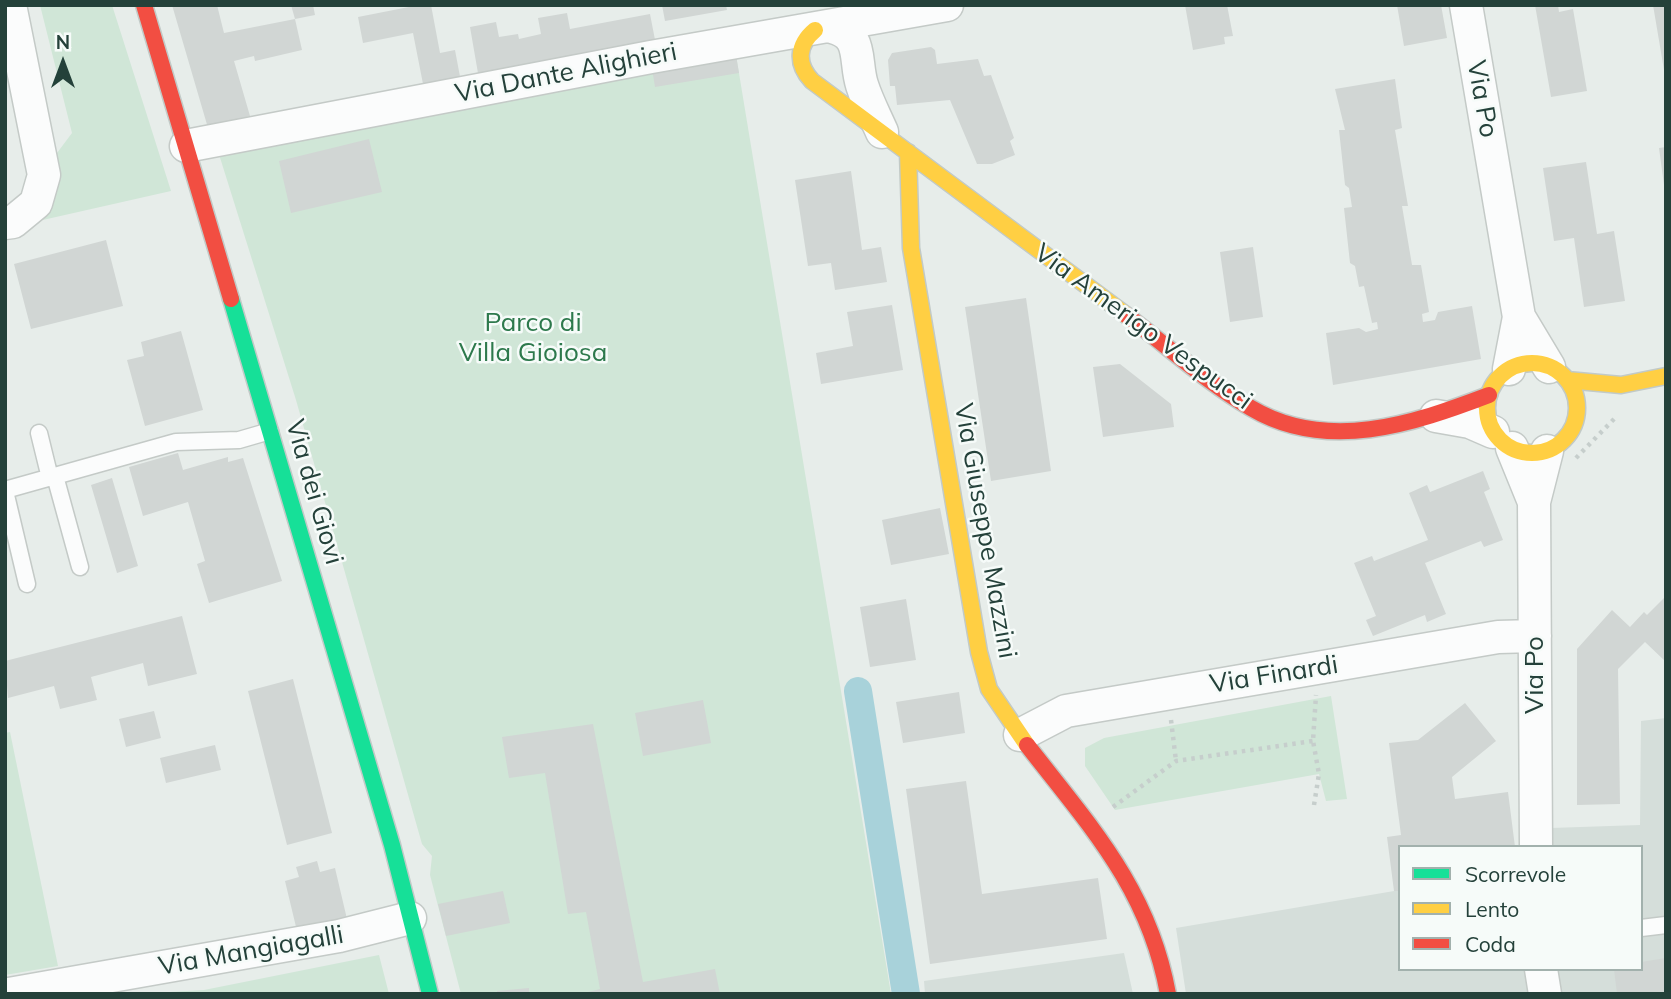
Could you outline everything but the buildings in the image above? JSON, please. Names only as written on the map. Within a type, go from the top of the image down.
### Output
[{"type":"street","points":[[5,223],[13,222],[36,203],[44,175],[10,5]]},
{"type":"street","name":"Via dei Giovi","points":[[144,5],[392,845],[430,994]]},
{"type":"street","name":"Via Dante Alighieri","points":[[186,146],[651,57],[947,5]]},
{"type":"street","name":"Via Po","points":[[1466,5],[1519,317],[1509,369]]},
{"type":"street","name":"Via Amerigo Vespucci","points":[[882,132],[861,82],[856,45],[847,32],[823,28],[800,47],[799,57],[805,75],[1225,391],[1276,421],[1317,433],[1337,433],[1436,416],[1489,395]]},
{"type":"street","name":"Via Giuseppe Mazzini","points":[[908,152],[911,248],[979,652],[989,689],[1020,735],[1086,819],[1139,899],[1161,955],[1168,994]]},
{"type":"street","name":"Via Po","points":[[1519,317],[1558,374]]},
{"type":"street","points":[[1621,385],[1592,404],[1567,436],[1560,456],[1523,452],[1503,440],[1487,407],[1489,395],[1500,376],[1509,369],[1536,363],[1558,374],[1621,385],[1666,376]]},
{"type":"street","points":[[1558,374],[1575,394],[1577,410],[1574,425]]},
{"type":"street","name":"Via Amerigo Vespucci","points":[[1436,416],[1470,422],[1503,440]]},
{"type":"street","name":"Via Po","points":[[1503,440],[1534,502],[1536,845]]},
{"type":"street","name":"Via Po","points":[[1534,502],[1560,456]]},
{"type":"street","name":"Via Finardi","points":[[1020,735],[1066,711],[1499,637],[1535,636]]},
{"type":"street","name":"Via Mangiagalli","points":[[9,994],[339,936],[410,918]]},
{"type":"street","points":[[1541,971],[1545,994]]},
{"type":"lane","points":[[27,584],[5,490],[176,442],[239,440],[270,431]]},
{"type":"lane","points":[[38,433],[80,567]]},
{"type":"lane","points":[[1643,928],[1666,925]]},
{"type":"path","points":[[1560,456],[1612,418],[1623,415]]},
{"type":"path","points":[[1303,693],[1316,691],[1313,741],[1320,774],[1314,805]]},
{"type":"path","points":[[1158,718],[1170,716],[1176,761]]},
{"type":"path","points":[[1086,819],[1105,813],[1176,761],[1313,741]]},
{"type":"shaded area","points":[[1666,718],[1666,994],[1555,994],[1551,971],[1643,971],[1643,845],[1550,845],[1551,828],[1640,825],[1641,721]]},
{"type":"shaded area","points":[[1398,890],[1398,971],[1529,971],[1532,994],[1186,994],[1176,928]]},
{"type":"shaded area","points":[[1124,953],[1133,994],[925,994],[924,981]]},
{"type":"green space","points":[[40,5],[112,5],[171,191],[25,224],[54,157],[72,133]]},
{"type":"green space","name":"Parco di Villa Gioiosa","points":[[735,49],[891,994],[461,994],[430,875],[432,856],[422,844],[296,400],[217,148]]},
{"type":"green space","points":[[1331,696],[1347,799],[1326,801],[1319,774],[1115,810],[1085,766],[1085,748],[1104,738]]},
{"type":"green space","points":[[10,732],[58,966],[5,975],[5,733]]},
{"type":"green space","points":[[379,955],[389,994],[136,994],[204,990]]},
{"type":"waterway","points":[[858,691],[906,994]]},
{"type":"traffic: fast","points":[[231,299],[392,845],[430,994]]},
{"type":"traffic: slow","points":[[815,30],[805,42],[801,55],[803,68],[812,81],[1126,315]]},
{"type":"traffic: slow","points":[[908,152],[911,248],[979,652],[989,689],[1027,745]]},
{"type":"traffic: slow","points":[[1532,363],[1549,367],[1564,376],[1573,391],[1577,408],[1573,425],[1564,440],[1549,449],[1532,453],[1515,449],[1500,440],[1491,425],[1487,408],[1491,391],[1500,376],[1515,367],[1532,363]]},
{"type":"traffic: slow","points":[[1567,380],[1621,385],[1666,376]]},
{"type":"traffic: jam","points":[[144,5],[231,299]]},
{"type":"traffic: jam","points":[[1126,315],[1203,376],[1251,408],[1280,422],[1310,429],[1340,431],[1400,424],[1489,395]]},
{"type":"traffic: jam","points":[[1027,745],[1073,803],[1132,890],[1159,956],[1168,994]]}]
